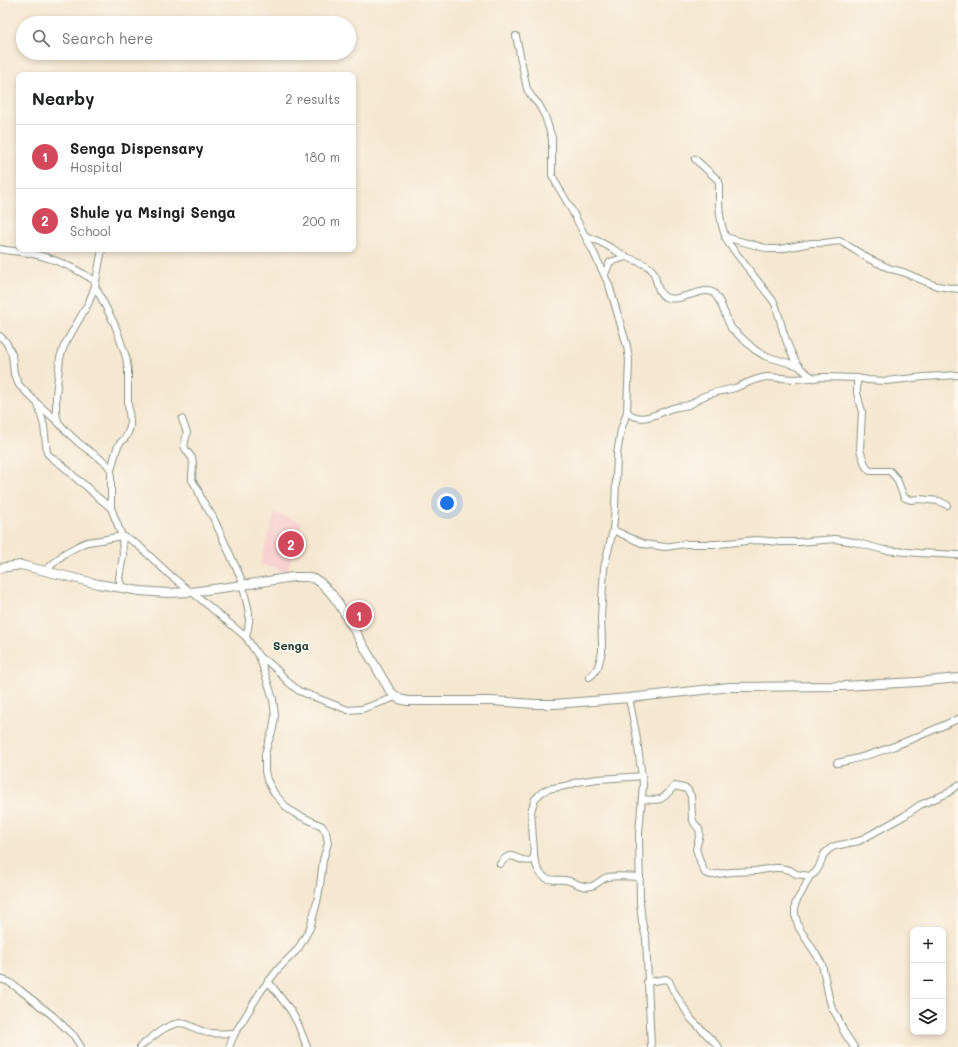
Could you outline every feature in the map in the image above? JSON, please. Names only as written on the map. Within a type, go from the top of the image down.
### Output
[{"type":"street","points":[[516,36],[527,89],[545,116],[552,138],[552,175],[570,205],[605,274],[616,306],[627,346],[629,360],[627,412],[621,430],[617,454],[613,530],[604,568],[601,617],[602,652],[598,667],[594,674],[590,677]]},
{"type":"street","points":[[695,159],[718,181],[720,217],[725,236],[729,244],[774,302],[792,353],[799,366],[814,378]]},
{"type":"street","points":[[586,236],[612,248],[626,257],[647,265],[652,270],[658,288],[666,298],[687,296],[708,291],[714,293],[719,300],[731,328],[751,346],[765,356],[799,366]]},
{"type":"street","points":[[725,236],[769,249],[780,249],[839,241],[869,259],[891,269],[903,272],[937,286],[958,289]]},
{"type":"street","points":[[608,266],[609,255],[612,248]]},
{"type":"street","points":[[0,249],[10,252],[37,254],[86,275],[96,284],[115,325],[126,357],[130,421],[130,427],[126,437],[117,448],[111,470],[111,508],[122,536],[120,578],[122,588]]},
{"type":"street","points":[[58,422],[56,412],[56,395],[60,358],[64,346],[89,302],[96,284],[101,252]]},
{"type":"street","points":[[605,274],[610,262],[626,257]]},
{"type":"street","points":[[0,336],[6,342],[12,354],[14,374],[19,385],[67,432],[80,444],[106,463],[111,470]]},
{"type":"street","points":[[627,412],[631,416],[641,418],[654,415],[671,408],[689,405],[701,397],[736,387],[761,377],[795,379],[823,377],[857,378],[886,381],[958,375]]},
{"type":"street","points":[[857,378],[857,393],[862,412],[860,450],[866,467],[870,470],[890,471],[897,479],[905,498],[911,500],[919,499],[939,501],[947,504]]},
{"type":"street","points":[[38,404],[44,426],[47,452],[111,508]]},
{"type":"street","points":[[182,419],[187,433],[184,446],[192,458],[193,464],[192,480],[213,517],[243,585],[249,615],[246,637]]},
{"type":"street","points":[[613,530],[644,544],[665,547],[685,544],[718,544],[756,540],[798,542],[835,539],[854,542],[884,550],[958,555]]},
{"type":"street","points":[[45,570],[65,553],[80,544],[122,536],[138,544],[170,575],[246,637],[260,658],[273,699],[275,716],[274,729],[265,754],[265,771],[267,780],[274,793],[287,808],[294,813],[322,826],[326,832],[328,843],[323,860],[318,897],[310,928],[298,949],[279,968],[261,991],[235,1033],[229,1047]]},
{"type":"street","points":[[0,568],[21,565],[45,570],[78,580],[140,591],[167,593],[191,592],[299,576],[316,579],[322,583],[339,604],[390,691],[399,699],[408,701],[492,700],[555,704],[730,687],[844,686],[958,678]]},
{"type":"street","points":[[260,658],[268,662],[288,682],[299,690],[348,710],[362,709],[396,697]]},
{"type":"street","points":[[629,698],[643,784],[639,834],[641,918],[646,938],[651,1047]]},
{"type":"street","points":[[837,763],[857,759],[882,750],[958,719]]},
{"type":"street","points":[[640,878],[607,877],[592,886],[582,886],[564,880],[550,880],[545,878],[536,867],[531,811],[534,799],[542,792],[548,790],[570,785],[576,782],[642,776]]},
{"type":"street","points":[[854,1047],[844,1032],[832,1008],[822,964],[799,928],[795,915],[796,902],[810,876],[815,873],[823,856],[830,848],[859,841],[904,816],[920,805],[948,793],[958,785]]},
{"type":"street","points":[[642,799],[658,800],[664,797],[668,791],[675,786],[687,789],[691,796],[692,817],[694,823],[699,829],[700,834],[696,849],[697,855],[705,873],[710,875],[780,868],[790,870],[796,874],[810,876]]},
{"type":"street","points":[[500,864],[506,857],[509,856],[526,862],[532,860],[534,857]]},
{"type":"street","points":[[0,979],[9,982],[53,1016],[74,1036],[82,1047]]},
{"type":"street","points":[[647,982],[666,979],[669,981],[691,1019],[719,1047]]},
{"type":"street","points":[[268,981],[291,1011],[307,1047]]},
{"type":"street","points":[[140,1047],[168,1026],[179,1023],[208,1033],[235,1033]]},
{"type":"shaded area","points":[[275,513],[302,522],[287,572],[260,564]]},
{"type":"place","name":"Shule ya Msingi Senga","points":[[291,544]]},
{"type":"place","name":"Senga Dispensary","points":[[359,615]]},
{"type":"district","name":"Senga","points":[[291,646]]}]
